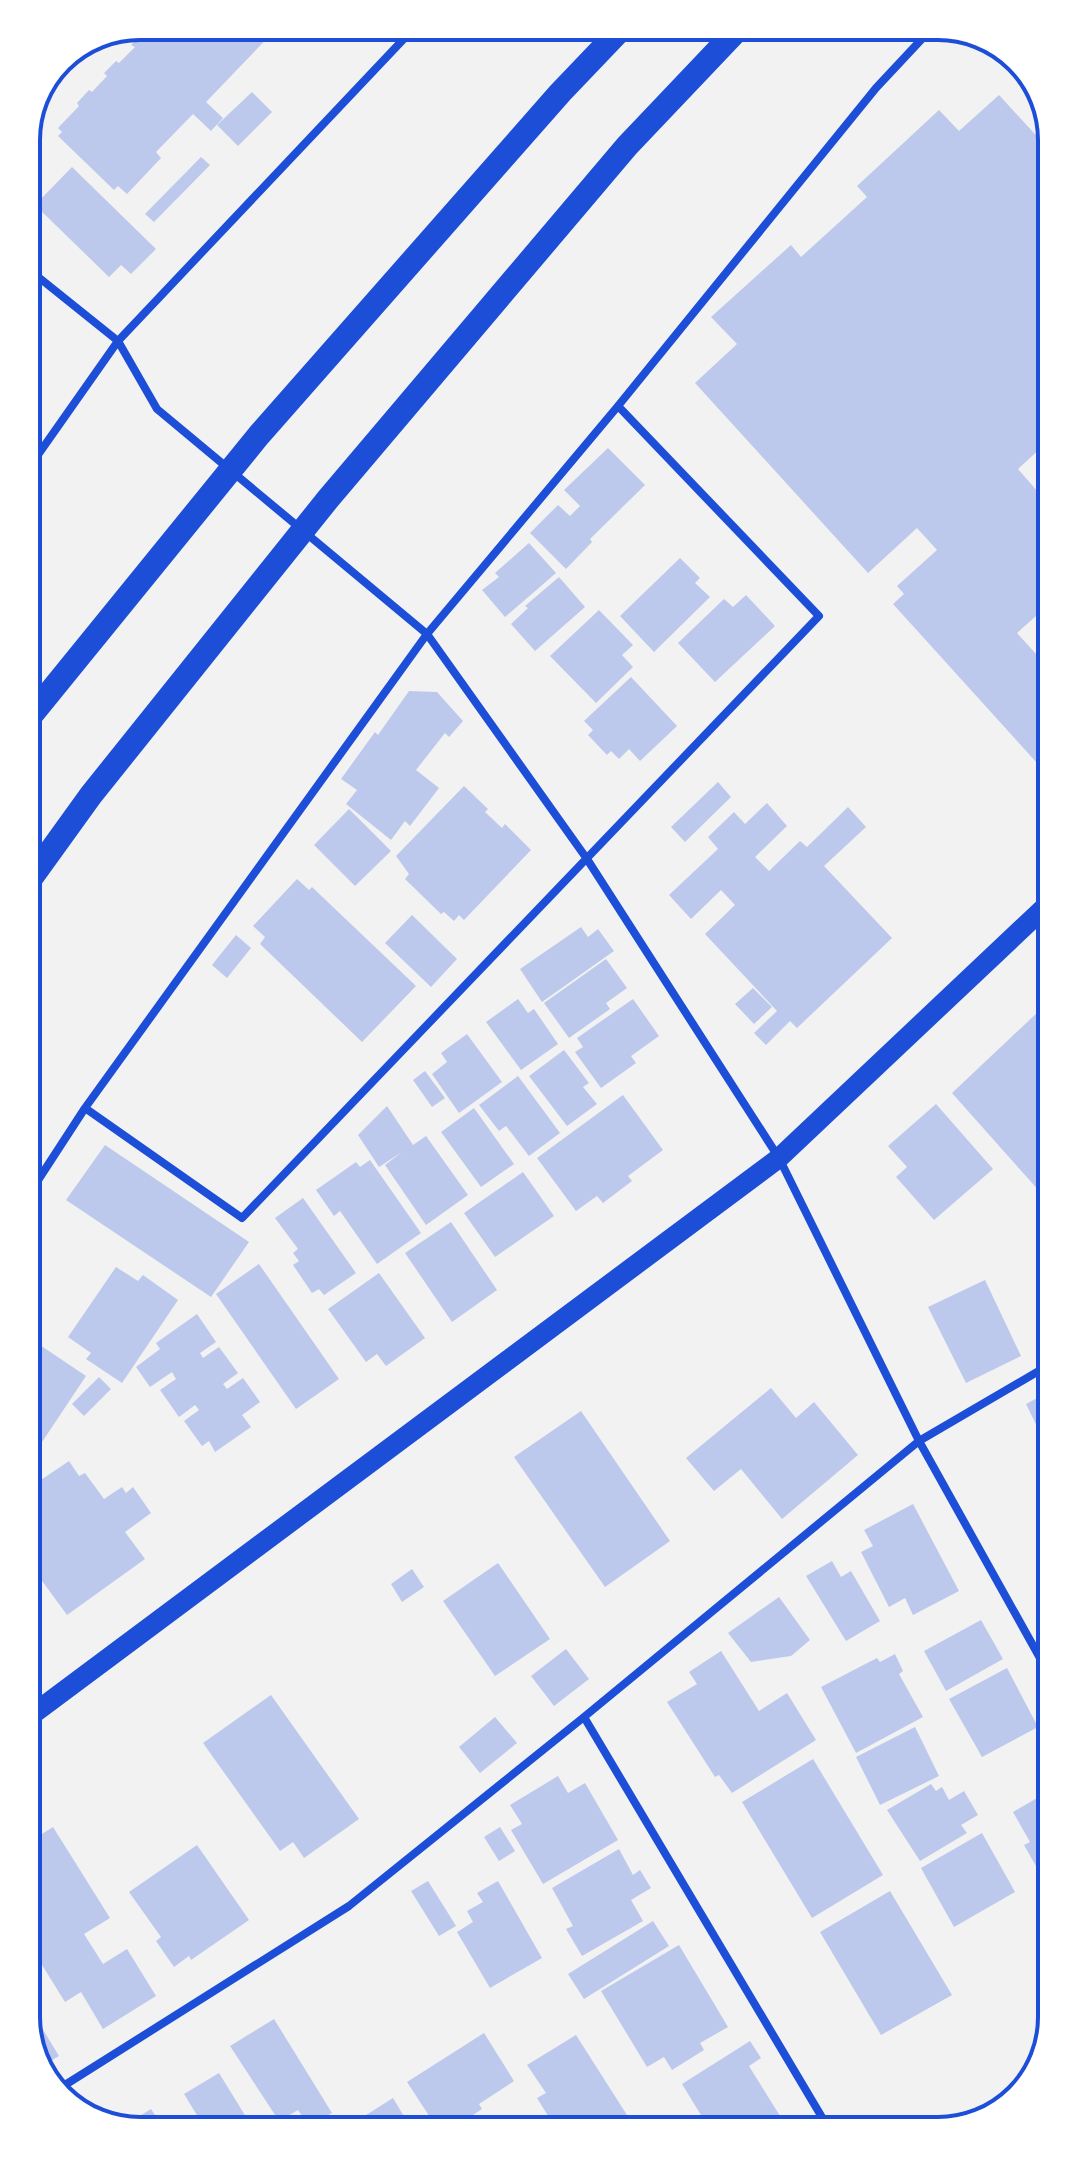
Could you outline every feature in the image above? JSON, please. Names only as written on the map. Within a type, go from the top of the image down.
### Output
[{"type":"highway","points":[[40,704],[259,435],[611,40]]},
{"type":"highway","points":[[40,866],[91,795],[328,499],[627,146],[728,40]]},
{"type":"main road","points":[[40,1709],[779,1158],[1038,913]]},
{"type":"street","points":[[40,452],[118,341],[403,40]]},
{"type":"street","points":[[40,1177],[85,1108],[427,634],[618,406],[876,88],[921,40]]},
{"type":"street","points":[[40,278],[118,341],[157,409],[427,634],[587,859],[779,1158],[919,1441],[1038,1654]]},
{"type":"street","points":[[85,1108],[242,1218],[819,616],[618,406]]},
{"type":"street","points":[[66,2084],[349,1906],[919,1441],[1038,1371]]},
{"type":"street","points":[[584,1717],[819,2117]]},
{"type":"building","points":[[140,40],[266,40],[206,102],[223,118],[211,131],[193,114],[156,152],[161,158],[127,194],[118,186],[114,190],[58,136],[62,132],[58,128],[89,90],[92,92],[107,76],[104,73],[135,47],[131,45]]},
{"type":"building","points":[[252,92],[272,112],[238,146],[217,125]]},
{"type":"building","points":[[999,95],[1038,137],[1038,450],[1018,469],[1038,492],[1038,614],[1017,633],[1038,656],[1038,764],[893,604],[904,594],[897,586],[937,550],[917,528],[868,573],[695,383],[737,344],[711,317],[791,245],[801,257],[867,197],[857,186],[939,110],[959,131]]},
{"type":"building","points":[[201,157],[210,165],[154,222],[145,214]]},
{"type":"building","points":[[72,167],[156,249],[131,274],[121,265],[109,277],[40,210],[40,200]]},
{"type":"building","points":[[608,448],[645,485],[590,539],[592,542],[566,569],[530,533],[558,505],[570,516],[580,506],[564,490]]},
{"type":"building","points":[[529,543],[556,573],[505,617],[482,590],[499,577],[495,573]]},
{"type":"building","points":[[680,558],[700,578],[695,583],[710,597],[654,652],[620,616]]},
{"type":"building","points":[[559,577],[585,607],[535,651],[511,624],[528,608],[525,606]]},
{"type":"building","points":[[746,595],[775,626],[715,682],[678,643],[724,599],[733,607]]},
{"type":"building","points":[[599,610],[633,645],[622,655],[633,667],[596,703],[550,656]]},
{"type":"building","points":[[631,677],[677,726],[640,761],[629,749],[619,759],[611,751],[607,755],[588,735],[593,730],[584,721]]},
{"type":"building","points":[[409,691],[437,692],[463,721],[449,737],[445,733],[416,770],[439,788],[410,826],[405,821],[391,840],[346,804],[357,790],[341,779]]},
{"type":"building","points":[[718,782],[731,797],[685,842],[671,827]]},
{"type":"building","points":[[464,786],[488,809],[485,812],[502,828],[505,824],[531,850],[464,920],[459,915],[454,921],[444,912],[441,914],[405,879],[409,874],[396,856]]},
{"type":"building","points":[[767,803],[787,826],[755,857],[769,871],[800,841],[807,847],[848,807],[866,827],[824,866],[892,938],[797,1028],[790,1021],[766,1045],[754,1033],[777,1011],[705,934],[735,905],[721,890],[691,919],[669,895],[718,849],[708,837],[734,812],[745,824]]},
{"type":"building","points":[[349,809],[391,851],[355,886],[314,845]]},
{"type":"building","points":[[297,879],[309,890],[312,887],[416,986],[362,1042],[260,944],[265,937],[253,926]]},
{"type":"building","points":[[412,915],[457,959],[431,987],[385,943]]},
{"type":"building","points":[[581,927],[588,937],[598,929],[614,951],[542,1002],[520,969]]},
{"type":"building","points":[[236,935],[251,948],[227,978],[212,965]]},
{"type":"building","points":[[606,959],[627,988],[606,1003],[610,1009],[569,1038],[544,1003]]},
{"type":"building","points":[[753,988],[772,1007],[754,1024],[735,1004]]},
{"type":"building","points":[[518,999],[528,1013],[534,1009],[558,1044],[521,1070],[486,1022]]},
{"type":"building","points":[[633,999],[659,1036],[631,1056],[636,1063],[601,1088],[575,1052],[583,1047],[577,1038]]},
{"type":"building","points":[[1038,1012],[1038,1190],[952,1093]]},
{"type":"building","points":[[467,1034],[502,1082],[459,1113],[432,1074],[447,1062],[441,1053]]},
{"type":"building","points":[[564,1050],[589,1083],[583,1087],[597,1104],[567,1126],[529,1076]]},
{"type":"building","points":[[425,1071],[445,1098],[432,1107],[413,1080]]},
{"type":"building","points":[[518,1076],[560,1133],[529,1156],[506,1126],[499,1131],[479,1105]]},
{"type":"building","points":[[623,1095],[663,1150],[628,1176],[632,1181],[603,1203],[597,1196],[576,1211],[537,1158]]},
{"type":"building","points":[[936,1104],[993,1169],[934,1220],[896,1177],[907,1167],[888,1146]]},
{"type":"building","points":[[387,1106],[413,1145],[426,1136],[468,1195],[426,1225],[385,1165],[402,1152],[379,1167],[358,1135]]},
{"type":"building","points":[[474,1108],[514,1164],[481,1187],[441,1132]]},
{"type":"building","points":[[105,1145],[249,1242],[211,1297],[66,1200]]},
{"type":"building","points":[[370,1160],[421,1233],[377,1264],[340,1211],[334,1216],[316,1190],[356,1162],[360,1167]]},
{"type":"building","points":[[523,1172],[554,1216],[495,1257],[464,1213]]},
{"type":"building","points":[[303,1198],[356,1273],[324,1295],[319,1289],[312,1293],[293,1265],[299,1261],[293,1253],[298,1249],[275,1218]]},
{"type":"building","points":[[451,1222],[497,1290],[452,1322],[405,1253]]},
{"type":"building","points":[[259,1264],[339,1379],[296,1409],[216,1294]]},
{"type":"building","points":[[116,1267],[138,1281],[143,1275],[178,1300],[122,1383],[86,1359],[91,1353],[68,1337]]},
{"type":"building","points":[[379,1273],[425,1338],[386,1366],[377,1354],[366,1362],[328,1309]]},
{"type":"building","points":[[985,1280],[1021,1356],[966,1383],[928,1307]]},
{"type":"building","points":[[197,1314],[216,1342],[200,1353],[203,1358],[219,1347],[238,1373],[223,1384],[227,1389],[243,1378],[260,1402],[242,1415],[251,1427],[215,1452],[209,1441],[202,1446],[184,1421],[199,1410],[195,1405],[179,1417],[160,1390],[176,1379],[172,1372],[150,1387],[136,1367],[160,1349],[156,1343]]},
{"type":"building","points":[[40,1345],[86,1376],[40,1445]]},
{"type":"building","points":[[99,1377],[111,1389],[84,1416],[72,1404]]},
{"type":"building","points":[[771,1388],[796,1418],[814,1402],[858,1455],[782,1519],[741,1469],[714,1491],[686,1458]]},
{"type":"building","points":[[1038,1398],[1038,1429],[1026,1404]]},
{"type":"building","points":[[581,1411],[670,1541],[605,1587],[514,1457]]},
{"type":"building","points":[[69,1461],[79,1476],[85,1473],[104,1499],[122,1487],[126,1493],[133,1487],[151,1513],[125,1532],[145,1559],[67,1615],[40,1578],[40,1481]]},
{"type":"building","points":[[913,1504],[959,1591],[913,1615],[905,1598],[889,1607],[861,1552],[873,1546],[864,1530]]},
{"type":"building","points":[[832,1561],[841,1577],[851,1571],[880,1621],[846,1641],[806,1576]]},
{"type":"building","points":[[498,1563],[550,1639],[495,1676],[443,1601]]},
{"type":"building","points":[[412,1569],[424,1587],[402,1602],[391,1584]]},
{"type":"building","points":[[779,1597],[810,1640],[791,1656],[751,1662],[728,1633]]},
{"type":"building","points":[[981,1620],[1003,1659],[946,1691],[924,1651]]},
{"type":"building","points":[[566,1649],[589,1679],[554,1706],[531,1676]]},
{"type":"building","points":[[721,1651],[759,1711],[787,1693],[816,1740],[732,1793],[719,1775],[715,1777],[667,1702],[697,1684],[689,1672]]},
{"type":"building","points":[[895,1654],[903,1671],[899,1674],[923,1717],[856,1753],[821,1687],[877,1658],[880,1662]]},
{"type":"building","points":[[1007,1668],[1038,1727],[982,1757],[949,1699]]},
{"type":"building","points":[[271,1695],[359,1819],[304,1858],[293,1842],[280,1851],[203,1743]]},
{"type":"building","points":[[495,1717],[517,1743],[480,1773],[459,1747]]},
{"type":"building","points":[[915,1727],[939,1776],[880,1805],[856,1757]]},
{"type":"building","points":[[813,1759],[883,1875],[812,1918],[742,1802]]},
{"type":"building","points":[[558,1776],[568,1793],[585,1783],[618,1840],[543,1884],[511,1830],[522,1824],[510,1805]]},
{"type":"building","points":[[931,1784],[936,1791],[942,1787],[949,1800],[964,1791],[978,1815],[961,1825],[967,1833],[920,1861],[887,1810]]},
{"type":"building","points":[[1038,1798],[1038,1870],[1024,1845],[1030,1842],[1013,1812]]},
{"type":"building","points":[[53,1827],[110,1918],[84,1934],[103,1964],[127,1949],[156,1996],[103,2029],[81,1992],[65,2002],[40,1962],[40,1835]]},
{"type":"building","points":[[500,1827],[515,1851],[499,1861],[484,1837]]},
{"type":"building","points":[[982,1833],[1015,1892],[954,1927],[921,1868]]},
{"type":"building","points":[[197,1845],[249,1920],[191,1960],[189,1956],[174,1967],[156,1941],[161,1937],[129,1892]]},
{"type":"building","points":[[619,1849],[633,1875],[640,1870],[651,1888],[631,1900],[643,1921],[582,1956],[566,1929],[573,1926],[552,1888]]},
{"type":"building","points":[[428,1881],[456,1926],[439,1936],[411,1891]]},
{"type":"building","points":[[498,1881],[542,1958],[490,1988],[457,1932],[473,1922],[467,1911],[483,1902],[477,1893]]},
{"type":"building","points":[[890,1891],[952,1995],[881,2035],[820,1932]]},
{"type":"building","points":[[653,1921],[669,1946],[584,1999],[568,1974]]},
{"type":"building","points":[[679,1945],[728,2027],[700,2043],[704,2050],[672,2070],[664,2057],[647,2067],[601,1991]]},
{"type":"building","points":[[274,2019],[332,2113],[325,2117],[303,2117],[298,2110],[286,2117],[276,2117],[230,2046]]},
{"type":"building","points":[[41,2026],[59,2056],[50,2061]]},
{"type":"building","points":[[484,2033],[514,2081],[479,2104],[482,2109],[470,2117],[430,2117],[407,2082]]},
{"type":"building","points":[[576,2035],[628,2117],[549,2117],[537,2098],[546,2093],[527,2065]]},
{"type":"building","points":[[750,2041],[761,2058],[749,2066],[781,2117],[702,2117],[682,2084]]},
{"type":"building","points":[[219,2073],[246,2117],[198,2117],[184,2094]]},
{"type":"building","points":[[393,2098],[404,2117],[363,2117]]},
{"type":"building","points":[[151,2109],[156,2117],[138,2117]]}]
